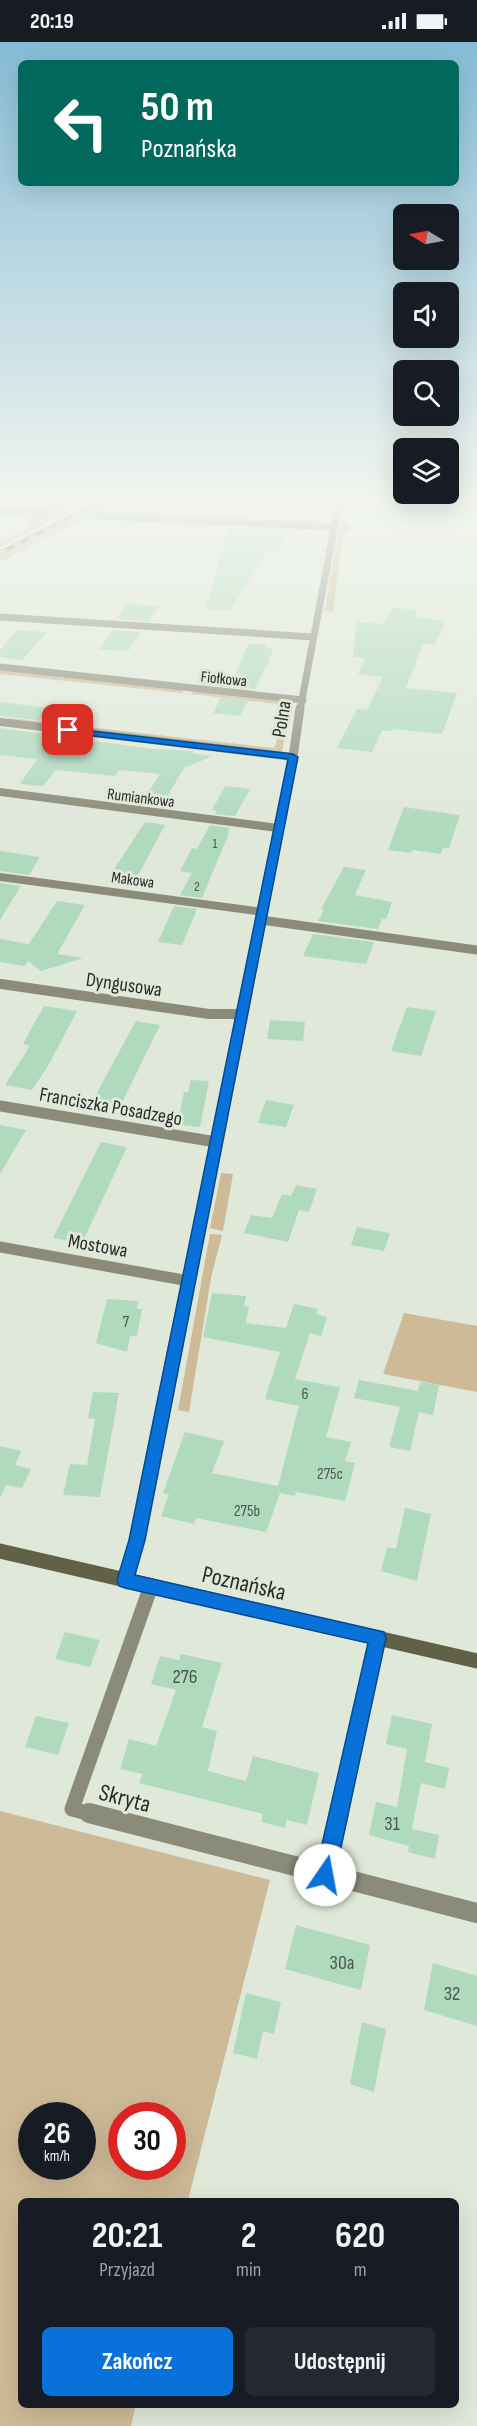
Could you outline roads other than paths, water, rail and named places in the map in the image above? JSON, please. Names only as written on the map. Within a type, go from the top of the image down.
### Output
[{"type":"main road","name":"Poznańska","points":[[0,1551],[477,1661]]},
{"type":"street","name":"Polna","points":[[125,1580],[137,1540],[243,1014],[293,757],[318,608]]},
{"type":"street","points":[[0,617],[313,637]]},
{"type":"street","name":"Fiołkowa","points":[[0,667],[303,700]]},
{"type":"street","points":[[262,916],[477,950]]},
{"type":"street","name":"Franciszka Posadzego","points":[[0,1106],[216,1142]]},
{"type":"street","name":"Mostowa","points":[[0,1247],[189,1281]]},
{"type":"street","name":"Skryta","points":[[150,1586],[72,1809],[477,1913]]},
{"type":"street","points":[[325,1875],[378,1638]]},
{"type":"lane","points":[[0,722],[293,757]]},
{"type":"lane","name":"Rumiankowa","points":[[0,792],[278,828]]},
{"type":"lane","name":"Makowa","points":[[0,877],[262,916]]},
{"type":"lane","name":"Dyngusowa","points":[[0,984],[209,1014],[243,1014]]}]
